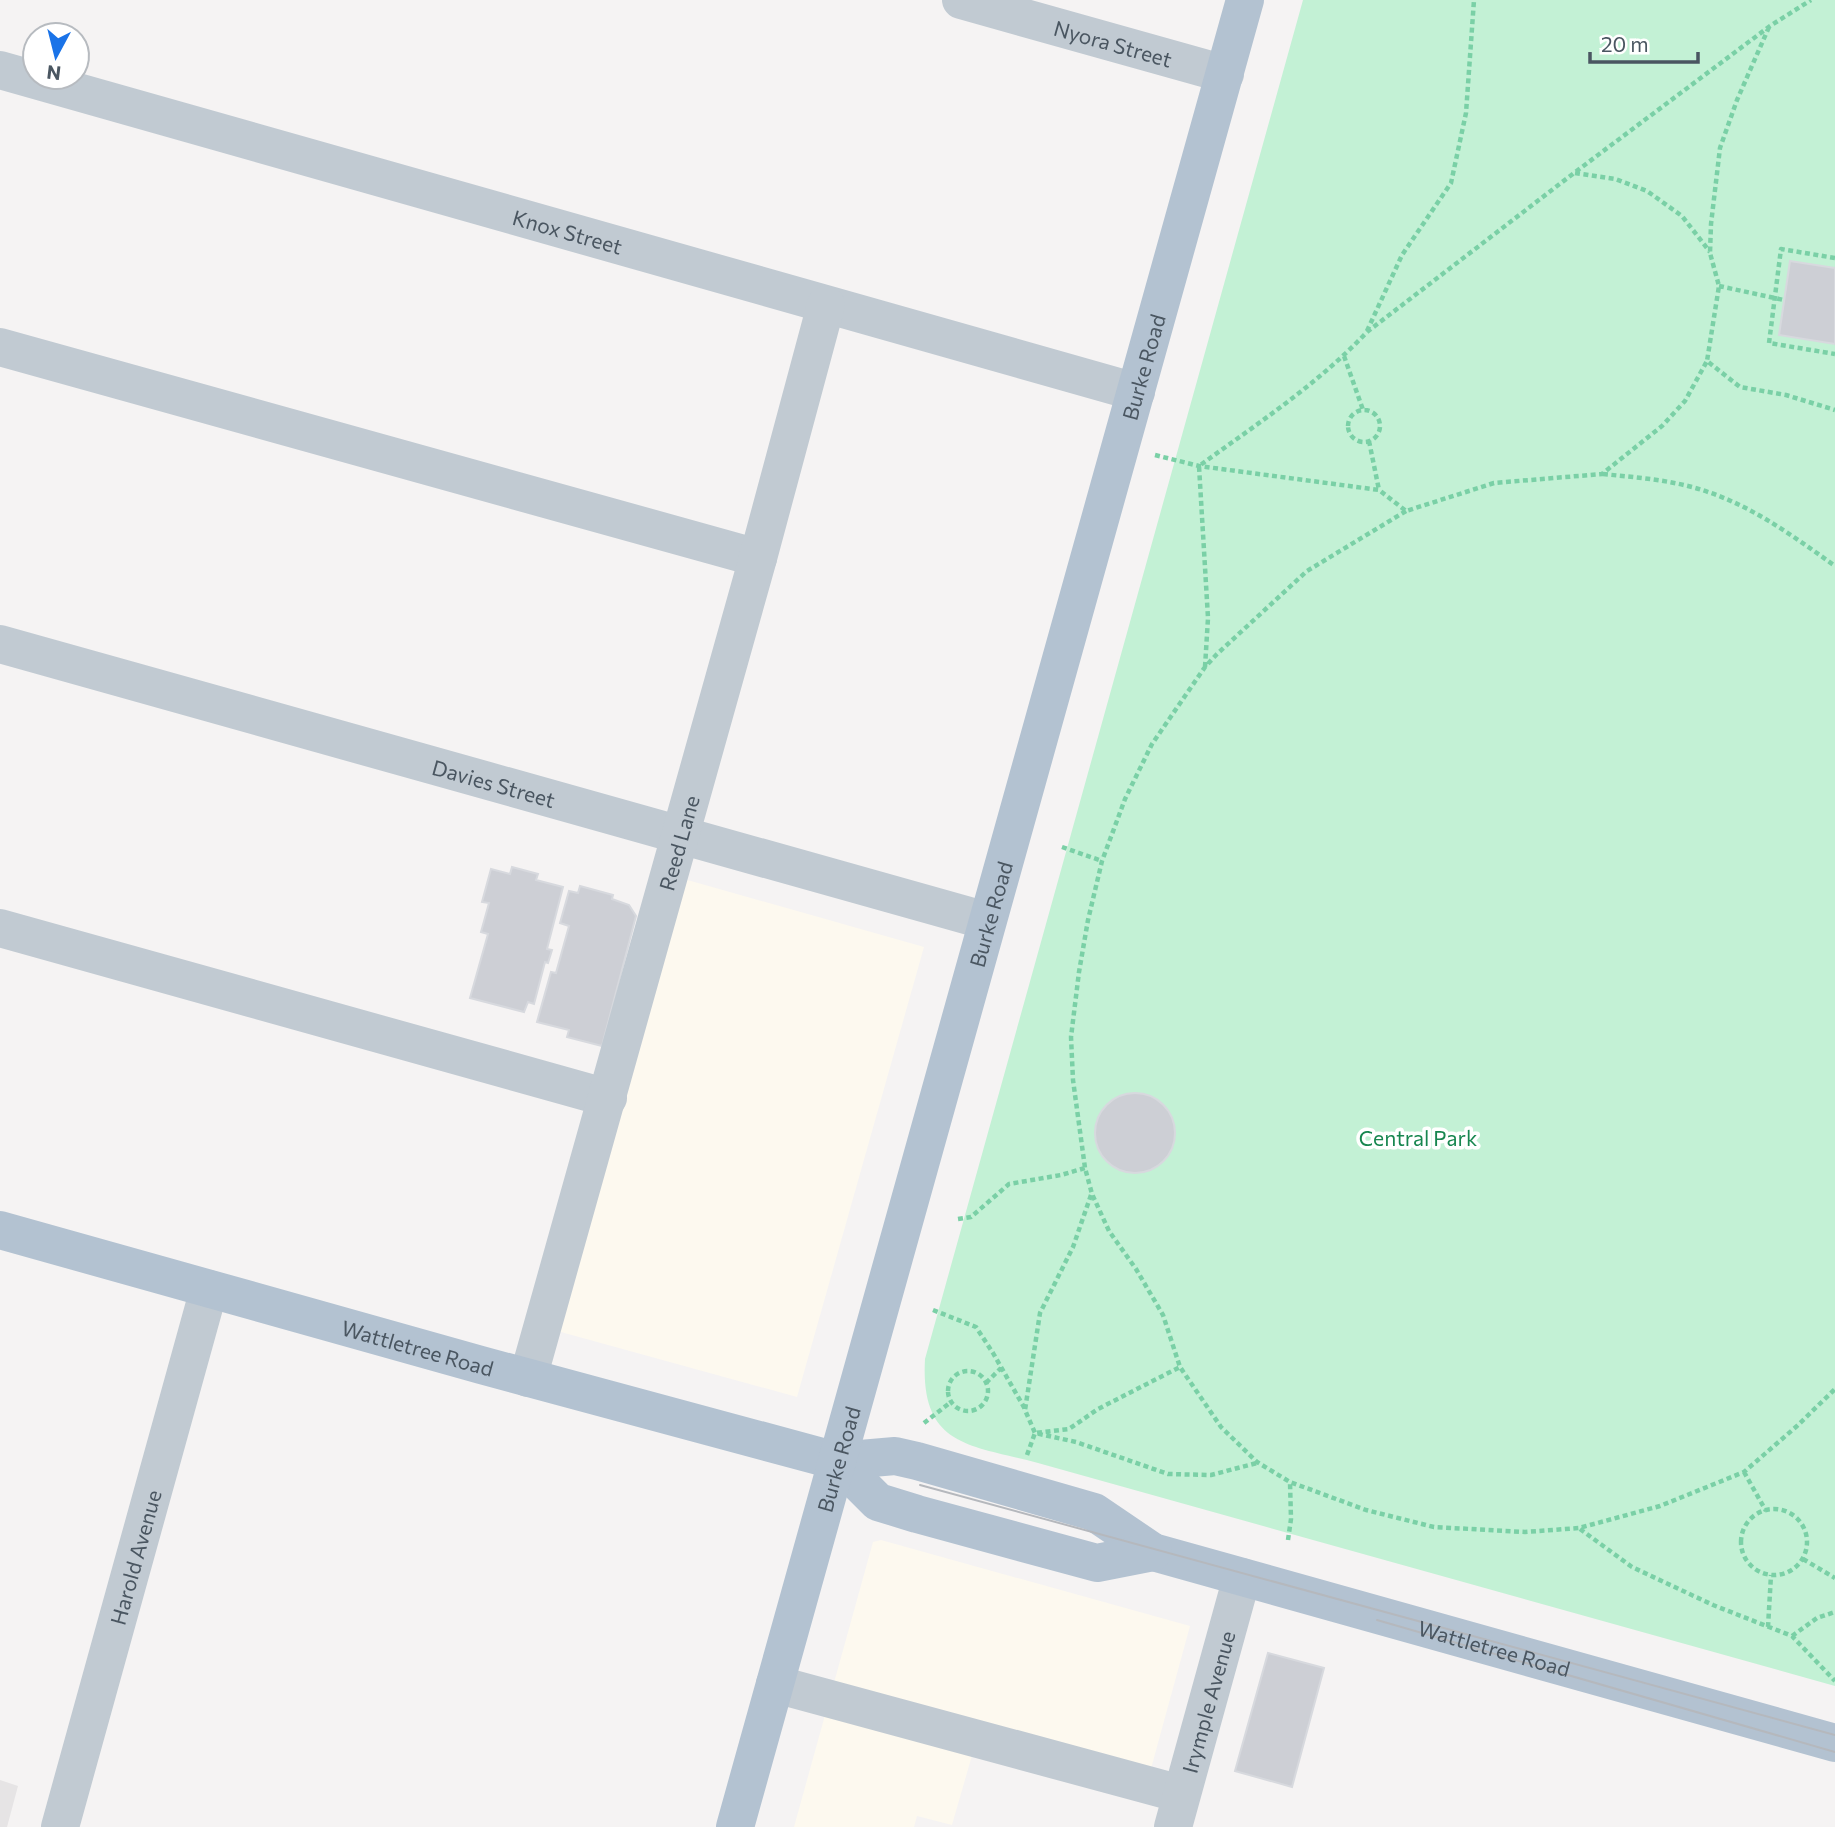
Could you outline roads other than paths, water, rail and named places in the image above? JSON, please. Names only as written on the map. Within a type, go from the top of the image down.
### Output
[{"type":"main road","name":"Burke Road","points":[[736,1827],[1245,0]]},
{"type":"main road","name":"Wattletree Road","points":[[0,1230],[528,1378],[837,1461],[895,1456],[1094,1512],[1153,1552],[1835,1743]]},
{"type":"main road","name":"Wattletree Road","points":[[837,1461],[878,1502],[917,1514],[1097,1563],[1153,1552]]},
{"type":"street","name":"Nyora Street","points":[[961,0],[1225,74]]},
{"type":"street","name":"Knox Street","points":[[0,70],[1136,392]]},
{"type":"street","name":"Reed Lane","points":[[528,1378],[758,558],[826,305]]},
{"type":"street","points":[[0,347],[758,558]]},
{"type":"street","name":"Davies Street","points":[[0,644],[987,921]]},
{"type":"street","points":[[0,928],[608,1098]]},
{"type":"street","name":"Harold Avenue","points":[[60,1827],[209,1289]]},
{"type":"street","name":"Irymple Avenue","points":[[1177,1811],[1242,1577]]},
{"type":"street","points":[[775,1684],[1177,1811]]},
{"type":"tram line","points":[[920,1485],[1835,1735]]},
{"type":"tram line","points":[[1377,1620],[1835,1752]]},
{"type":"park label","name":"Central Park","points":[[1418,1137]]}]
